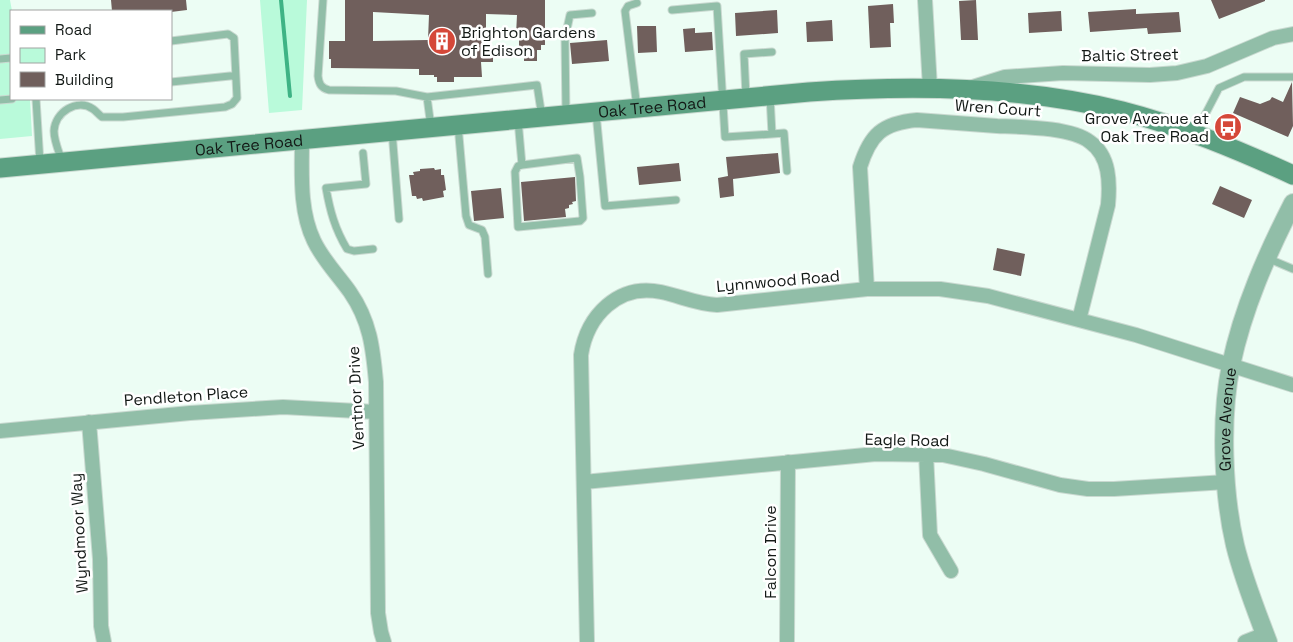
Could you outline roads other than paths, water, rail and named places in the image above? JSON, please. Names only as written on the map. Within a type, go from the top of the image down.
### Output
[{"type":"main road","name":"Oak Tree Road","points":[[0,168],[770,96],[836,91],[930,88],[1016,94],[1082,103],[1136,115],[1195,134],[1293,175]]},
{"type":"street","points":[[925,0],[930,88]]},
{"type":"street","name":"Baltic Street","points":[[963,90],[1005,77],[1064,73],[1150,75],[1177,73],[1207,66],[1273,38],[1293,34]]},
{"type":"street","name":"Wren Court","points":[[867,289],[860,167],[865,150],[872,138],[883,129],[901,121],[917,120],[1046,129],[1079,136],[1091,142],[1107,168],[1110,186],[1108,205],[1079,320]]},
{"type":"street","name":"Ventnor Drive","points":[[302,139],[302,188],[307,218],[314,241],[350,293],[368,324],[373,347],[376,412],[378,613],[380,632],[384,642]]},
{"type":"street","name":"Grove Avenue","points":[[1267,638],[1235,547],[1226,482],[1225,419],[1231,365],[1258,278],[1293,203]]},
{"type":"street","name":"Lynnwood Road","points":[[587,642],[581,355],[588,328],[596,316],[606,306],[624,296],[645,291],[659,292],[697,303],[717,305],[867,289],[940,289],[988,296],[1136,335],[1293,385]]},
{"type":"street","name":"Pendleton Place","points":[[0,431],[190,412],[284,407],[376,412]]},
{"type":"street","name":"Wyndmoor Way","points":[[89,422],[100,559],[101,626],[104,642]]},
{"type":"street","name":"Eagle Road","points":[[584,482],[876,454],[943,455],[1060,485],[1088,489],[1226,482]]},
{"type":"street","points":[[926,454],[930,536],[951,571]]},
{"type":"street","name":"Falcon Drive","points":[[787,642],[788,462]]},
{"type":"street","points":[[1245,642],[1267,638]]},
{"type":"lane","points":[[323,0],[318,76],[319,84],[323,88],[329,90],[396,91],[427,97],[537,85],[542,117]]},
{"type":"lane","points":[[637,3],[628,6],[625,11],[637,109]]},
{"type":"lane","points":[[672,10],[717,6],[725,138],[784,133],[787,171]]},
{"type":"lane","points":[[566,115],[565,38],[570,15],[592,13]]},
{"type":"lane","points":[[62,162],[54,132],[60,114],[68,108],[81,104],[93,109],[102,117],[123,117],[225,108],[232,104],[237,98],[236,58],[232,35],[172,41]]},
{"type":"lane","points":[[747,99],[744,54],[772,52]]},
{"type":"lane","points":[[172,82],[230,76],[236,79]]},
{"type":"lane","points":[[1195,134],[1220,88],[1244,77],[1293,78]]},
{"type":"lane","points":[[770,96],[772,134]]},
{"type":"lane","points":[[427,97],[431,127]]},
{"type":"lane","points":[[36,100],[40,164]]},
{"type":"lane","points":[[596,112],[605,206],[676,200]]},
{"type":"lane","points":[[518,119],[522,165]]},
{"type":"lane","points":[[458,125],[466,216],[469,225],[482,230],[485,237],[488,274]]},
{"type":"lane","points":[[392,131],[399,219]]},
{"type":"lane","points":[[363,153],[366,184],[326,188],[335,227],[347,249],[354,251],[373,249]]},
{"type":"lane","points":[[577,158],[583,218],[580,221],[518,227],[515,172],[518,166],[522,165],[577,158]]},
{"type":"lane","points":[[1267,258],[1293,269]]},
{"type":"waterway","points":[[281,0],[290,96]]},
{"type":"place","name":"Brighton Gardens of Edison","points":[[442,41]]},
{"type":"place","name":"Grove Avenue at Oak Tree Road","points":[[1228,127]]}]
